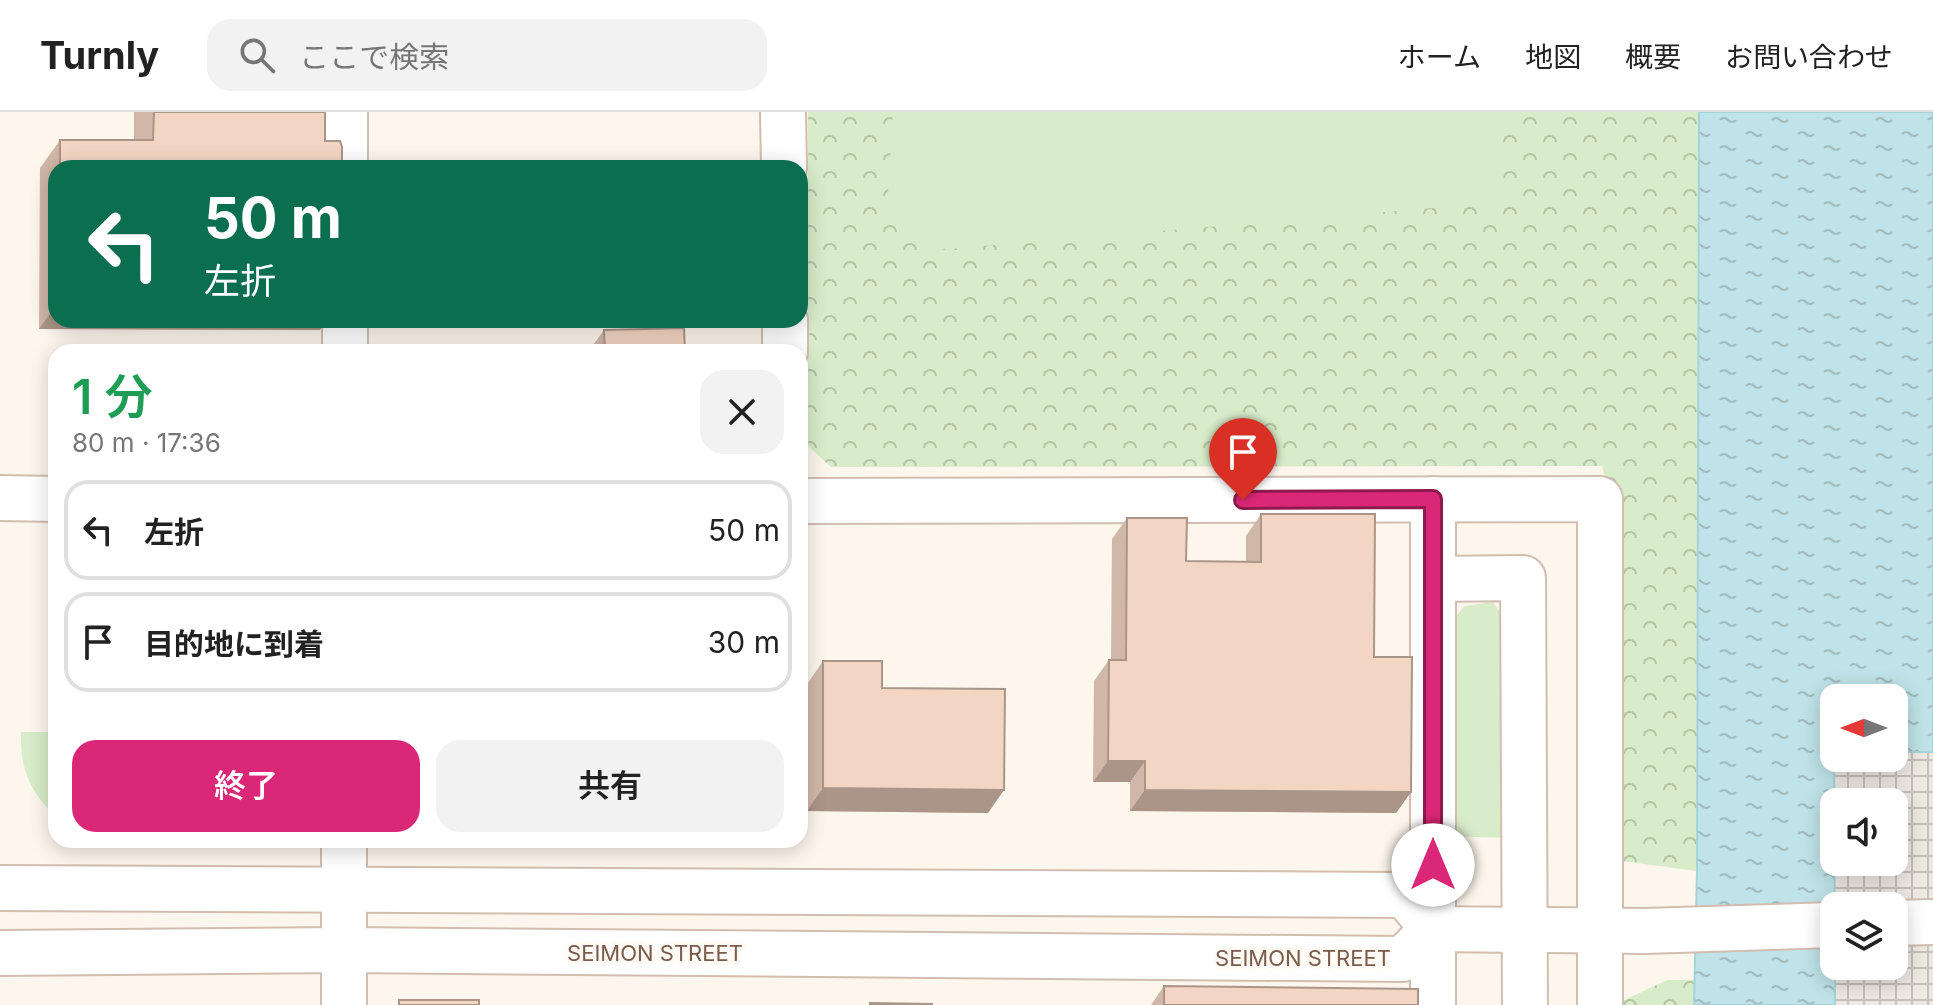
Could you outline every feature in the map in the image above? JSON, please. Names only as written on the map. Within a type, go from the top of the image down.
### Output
[{"type":"street","points":[[345,112],[345,160]]},
{"type":"street","points":[[783,112],[784,160]]},
{"type":"street","points":[[0,498],[48,499]]},
{"type":"street","points":[[1433,499],[1433,1005]]},
{"type":"street","points":[[808,501],[1600,499],[1600,1005]]},
{"type":"street","points":[[1433,579],[1523,578],[1525,1005]]},
{"type":"street","points":[[344,848],[344,1005]]},
{"type":"street","points":[[0,888],[1405,895],[1433,929],[1599,931],[1820,925]]},
{"type":"street","points":[[1908,923],[1933,922]]},
{"type":"street","name":"SEIMON STREET","points":[[0,953],[344,950],[1403,959],[1433,929]]},
{"type":"shaded area","points":[[1908,752],[1933,752],[1933,1005],[1835,1005],[1835,980],[1908,980],[1908,892],[1835,892],[1835,876],[1908,876],[1908,788],[1835,788],[1835,772],[1908,772]]},
{"type":"green space","points":[[808,112],[1699,112],[1697,871],[1614,860],[1613,504],[1602,466],[831,467],[808,446]]},
{"type":"green space","points":[[893,112],[1502,112],[1504,202],[924,251],[887,211]]},
{"type":"green space","points":[[1493,602],[1507,624],[1509,838],[1445,836],[1445,632],[1464,606]]},
{"type":"green space","points":[[21,732],[48,732],[48,808],[33,788],[22,757]]},
{"type":"green space","points":[[1667,980],[1694,980],[1694,1005],[1614,1005]]},
{"type":"water","points":[[1699,112],[1933,112],[1933,752],[1908,752],[1908,684],[1820,684],[1820,772],[1834,772],[1834,788],[1820,788],[1820,876],[1835,876],[1835,892],[1820,892],[1820,980],[1835,980],[1835,1005],[1694,1005]]},
{"type":"building","points":[[154,112],[325,112],[325,141],[340,141],[342,160],[60,160],[60,140],[153,140]]},
{"type":"building","points":[[684,328],[685,344],[605,344],[604,330]]},
{"type":"building","points":[[1261,514],[1375,514],[1374,657],[1412,657],[1411,792],[1145,790],[1145,761],[1108,761],[1109,660],[1126,660],[1127,518],[1187,518],[1186,561],[1261,562]]},
{"type":"building","points":[[823,661],[882,661],[882,688],[1005,689],[1004,790],[823,788]]},
{"type":"building","points":[[1164,986],[1418,989],[1418,1005],[1164,1005]]},
{"type":"building","points":[[399,1000],[479,1000],[479,1005],[399,1005]]},
{"type":"building","points":[[932,1004],[932,1005],[870,1005]]},
{"type":"route","points":[[1243,500],[1433,499],[1433,865]]}]
